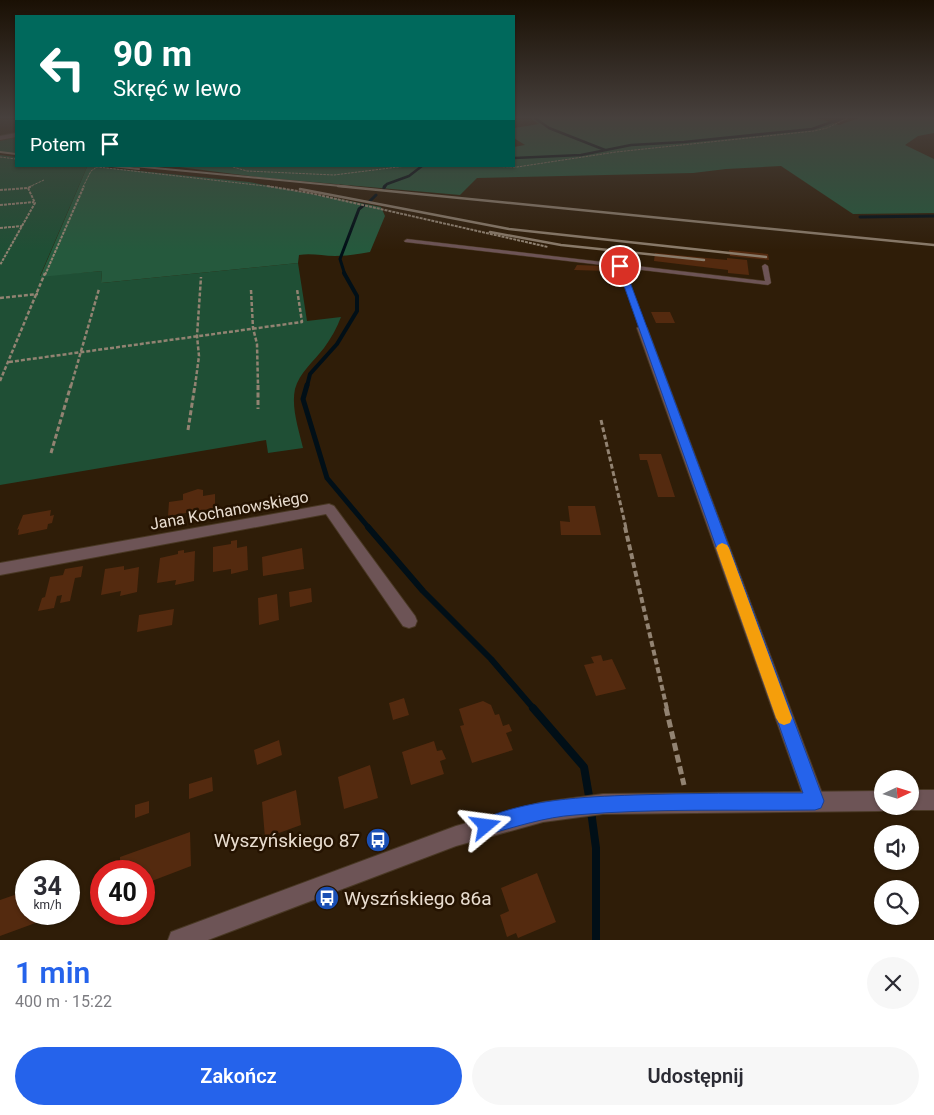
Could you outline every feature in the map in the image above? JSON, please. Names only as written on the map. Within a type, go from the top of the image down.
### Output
[{"type":"street","points":[[642,328],[815,801]]},
{"type":"street","name":"Jana Kochanowskiego","points":[[0,569],[329,509],[409,621]]},
{"type":"street","points":[[919,800],[934,800]]},
{"type":"street","points":[[179,940],[423,848],[513,818],[574,806],[688,802],[874,801]]},
{"type":"lane","points":[[407,241],[768,283],[765,266]]},
{"type":"lane","points":[[620,266],[642,328]]},
{"type":"path","points":[[515,167],[557,162]]},
{"type":"path","points":[[0,381],[85,183],[91,171],[97,167],[252,184],[310,193],[419,216],[551,248]]},
{"type":"path","points":[[233,167],[247,171],[334,175],[398,167]]},
{"type":"path","points":[[0,190],[28,188],[44,180]]},
{"type":"path","points":[[0,265],[34,202],[28,188]]},
{"type":"path","points":[[0,204],[34,202]]},
{"type":"path","points":[[0,228],[22,226]]},
{"type":"path","points":[[188,430],[199,356],[197,336],[201,277]]},
{"type":"path","points":[[51,453],[99,289]]},
{"type":"path","points":[[9,362],[302,322],[297,289]]},
{"type":"path","points":[[251,290],[253,328],[257,344],[258,409]]},
{"type":"path","points":[[0,298],[38,294]]},
{"type":"path","points":[[601,420],[688,802]]},
{"type":"green space","points":[[0,162],[15,162],[15,167],[87,167],[40,276],[102,271],[101,283],[298,263],[307,321],[341,317],[324,348],[303,372],[295,389],[295,411],[303,448],[268,453],[266,440],[0,485]]},
{"type":"green space","points":[[515,162],[934,162],[934,213],[853,214],[781,166],[693,173],[477,178],[460,195],[267,178],[179,167],[515,167]]},
{"type":"green space","points":[[87,167],[249,182],[381,207],[385,216],[370,252],[339,256],[299,255],[298,263],[101,283],[102,271],[40,277]]},
{"type":"building","points":[[729,250],[768,254],[769,260],[730,256]]},
{"type":"building","points":[[655,253],[727,260],[727,258],[747,260],[749,275],[728,273],[728,270],[654,261]]},
{"type":"building","points":[[577,265],[606,266],[609,271],[574,270]]},
{"type":"building","points":[[651,312],[670,312],[675,323],[656,323]]},
{"type":"building","points":[[639,454],[661,454],[675,497],[658,497],[647,460],[640,460]]},
{"type":"building","points":[[198,489],[203,490],[203,496],[215,494],[215,508],[168,516],[169,502],[183,500],[183,494]]},
{"type":"building","points":[[568,506],[595,506],[601,535],[561,535],[560,521],[570,522]]},
{"type":"building","points":[[51,510],[50,516],[54,515],[52,523],[48,524],[47,529],[18,535],[19,529],[17,530],[23,515]]},
{"type":"building","points":[[237,540],[237,548],[247,546],[248,570],[231,574],[231,569],[213,572],[213,547],[231,544],[231,541]]},
{"type":"building","points":[[302,548],[304,569],[263,576],[262,557]]},
{"type":"building","points":[[184,550],[184,553],[195,551],[194,581],[175,585],[176,580],[157,583],[160,558],[178,554],[178,551]]},
{"type":"building","points":[[83,566],[81,577],[75,578],[70,601],[60,603],[62,595],[57,596],[54,608],[38,611],[42,598],[45,597],[50,577],[63,575],[65,569]]},
{"type":"building","points":[[124,566],[124,570],[139,567],[137,592],[120,596],[121,591],[101,595],[105,569]]},
{"type":"building","points":[[311,588],[312,602],[290,607],[289,592]]},
{"type":"building","points":[[277,594],[279,620],[259,625],[258,598]]},
{"type":"building","points":[[174,609],[172,625],[137,632],[139,615]]},
{"type":"building","points":[[601,655],[603,661],[612,659],[626,689],[596,696],[584,665],[594,663],[591,657]]},
{"type":"building","points":[[404,698],[409,715],[393,720],[389,703]]},
{"type":"building","points":[[483,701],[491,705],[495,715],[499,714],[503,726],[509,724],[512,731],[506,733],[513,750],[472,763],[460,726],[464,725],[459,709]]},
{"type":"building","points":[[279,740],[282,755],[257,765],[254,750]]},
{"type":"building","points":[[434,741],[437,751],[442,750],[446,759],[440,761],[444,774],[411,785],[402,752]]},
{"type":"building","points":[[370,765],[378,798],[344,809],[338,777]]},
{"type":"building","points":[[212,777],[213,791],[189,799],[189,784]]},
{"type":"building","points":[[296,790],[301,825],[265,838],[262,802]]},
{"type":"building","points":[[149,801],[149,813],[135,818],[135,805]]},
{"type":"building","points":[[190,832],[191,866],[155,880],[155,860],[120,860],[120,857]]},
{"type":"building","points":[[537,873],[556,922],[518,938],[516,933],[507,937],[500,915],[509,911],[501,888]]},
{"type":"building","points":[[15,895],[15,925],[30,925],[0,936],[0,900]]},
{"type":"waterway","points":[[385,186],[409,176],[421,167]]},
{"type":"waterway","points":[[370,201],[376,195]]},
{"type":"waterway","points":[[345,274],[340,259],[359,209],[364,205]]},
{"type":"waterway","points":[[860,217],[934,216]]},
{"type":"waterway","points":[[307,386],[310,374],[337,344],[357,311],[357,296],[345,274]]},
{"type":"waterway","points":[[307,385],[303,399],[327,478],[369,528]]},
{"type":"waterway","points":[[368,527],[423,591],[491,659],[534,709]]},
{"type":"waterway","points":[[533,708],[584,767],[590,802]]},
{"type":"waterway","points":[[591,811],[596,848],[596,940]]},
{"type":"railway","points":[[121,167],[139,169]]},
{"type":"railway","points":[[144,167],[351,187]]},
{"type":"railway","points":[[338,186],[934,245]]},
{"type":"railway","points":[[300,189],[509,229],[766,257]]},
{"type":"railway","points":[[490,232],[561,245],[704,260]]},
{"type":"slow traffic","points":[[722,548],[784,718]]},
{"type":"place","name":"Wyszyńskiego 87","points":[[378,840]]},
{"type":"place","name":"Wyszńskiego 86a","points":[[327,898]]},
{"type":"route","points":[[486,826],[542,811],[574,806],[669,802],[815,801],[620,266]]}]
